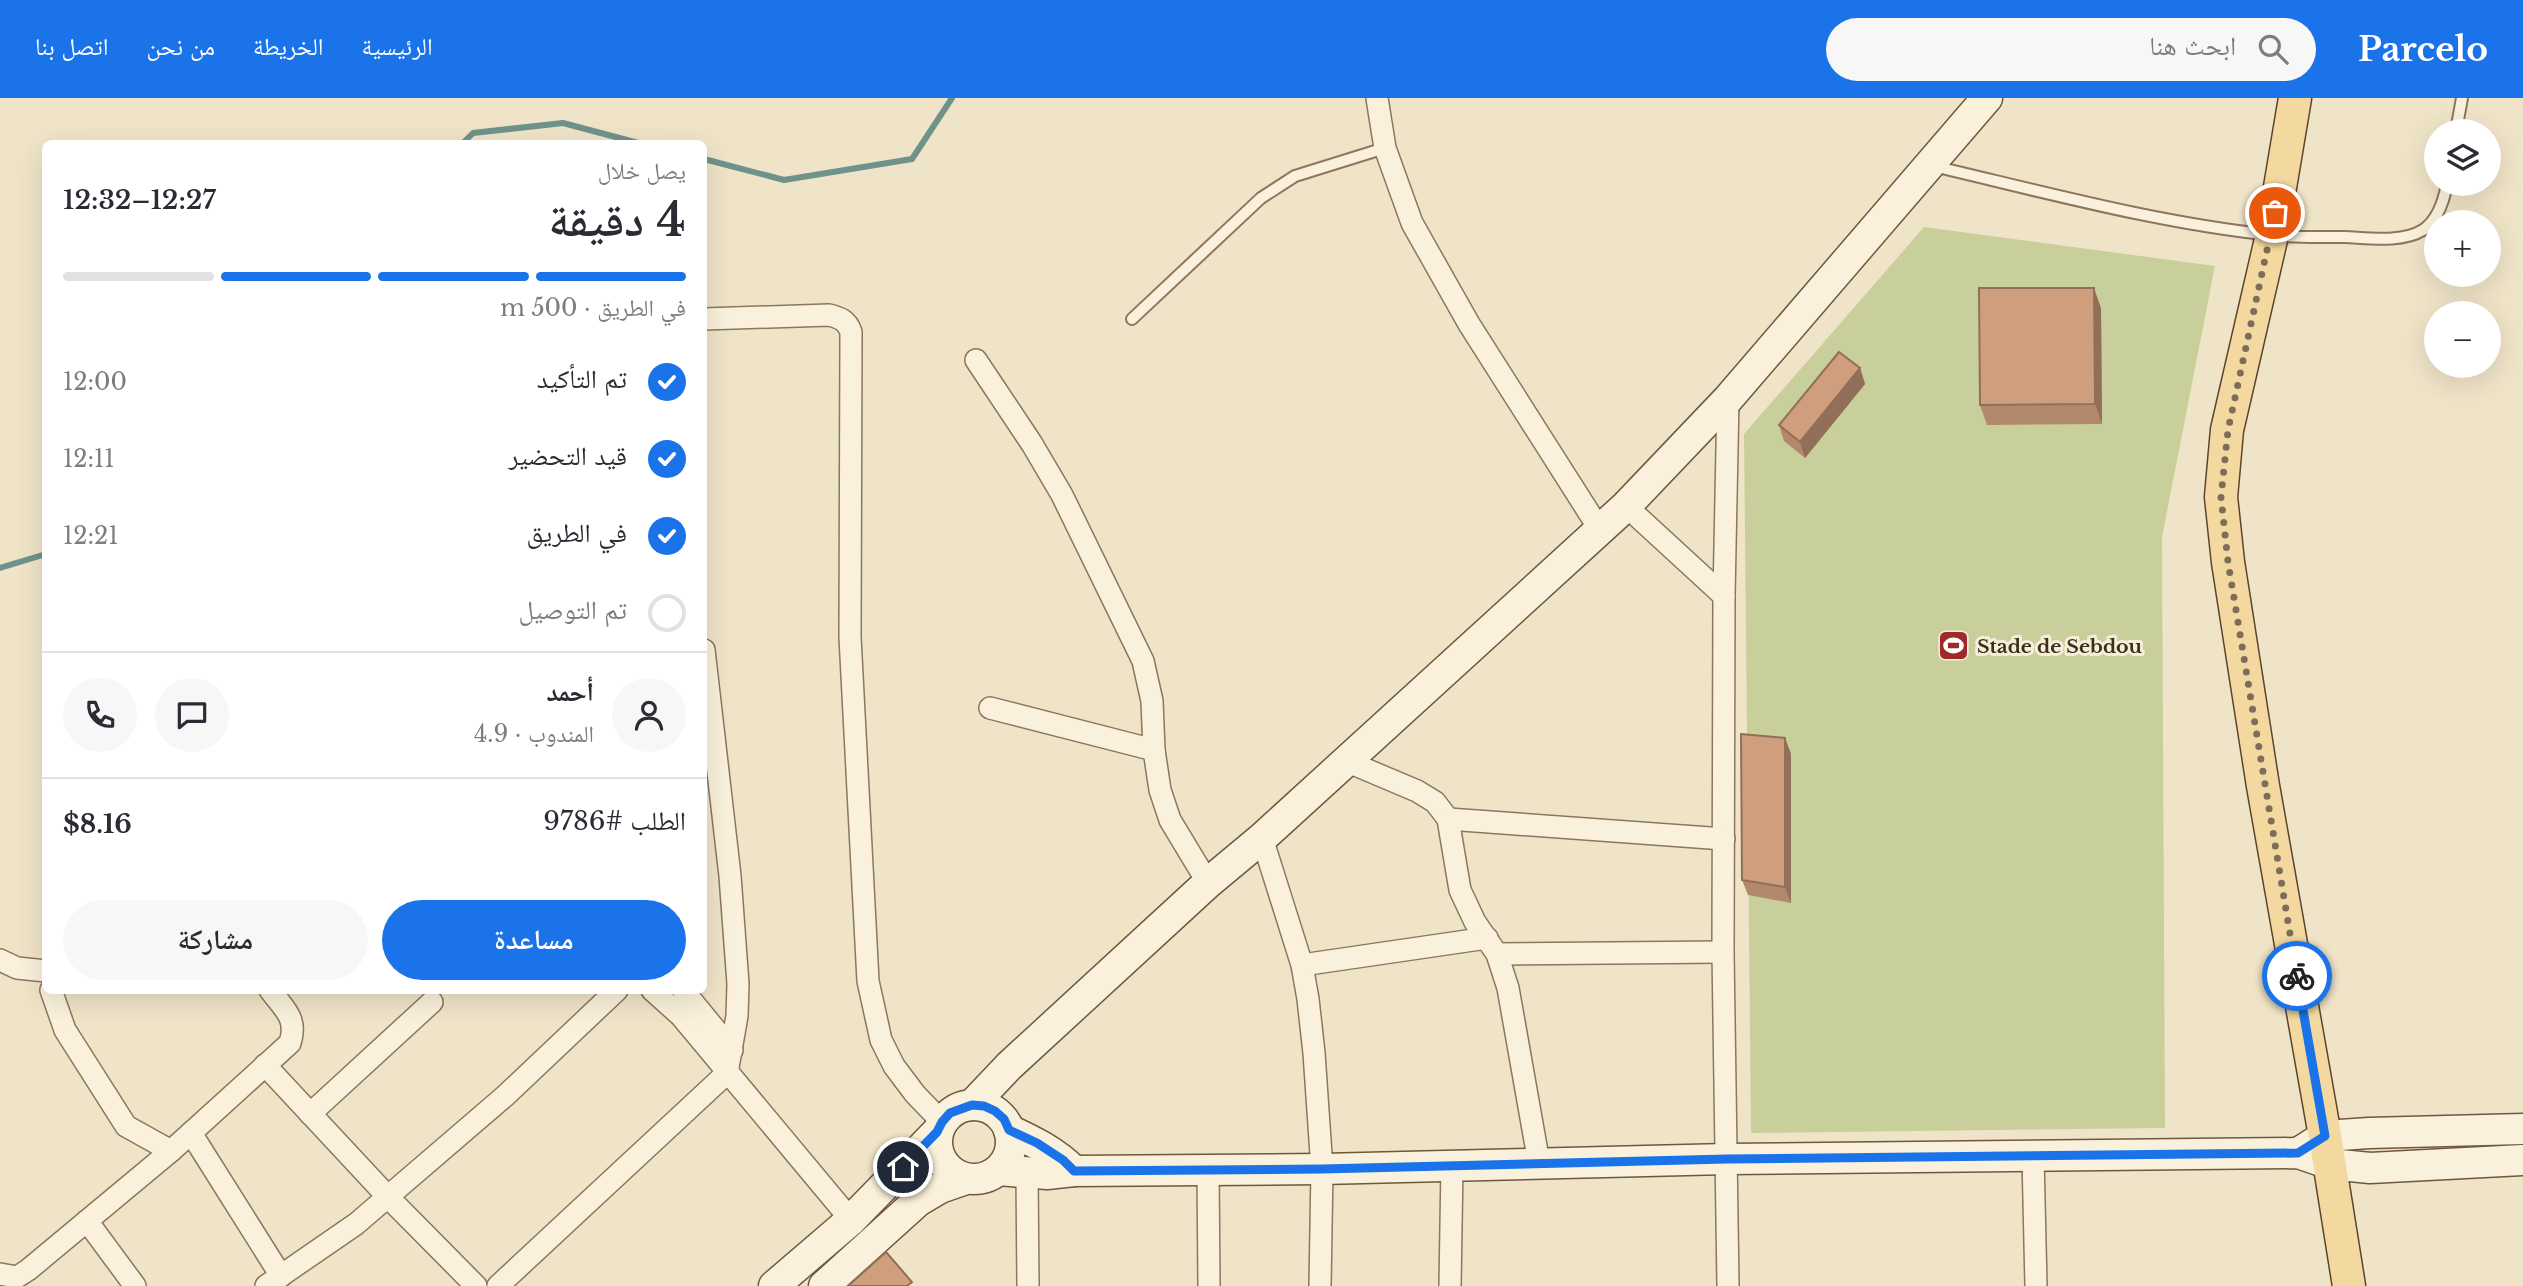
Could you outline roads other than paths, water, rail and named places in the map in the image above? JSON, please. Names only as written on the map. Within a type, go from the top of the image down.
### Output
[{"type":"main road","points":[[972,1105],[1009,1066],[1208,883],[1262,838],[1626,506],[1728,399],[1987,98]]},
{"type":"main road","points":[[2295,98],[2272,235],[2228,430],[2221,497],[2228,562],[2263,786],[2328,1150],[2349,1286]]},
{"type":"main road","points":[[1009,1066],[1003,1093],[1013,1172]]},
{"type":"main road","points":[[774,1286],[851,1220],[940,1127],[950,1113],[972,1105],[995,1111],[1007,1125],[1063,1160],[1074,1171]]},
{"type":"main road","points":[[940,1127],[936,1145],[939,1156],[945,1167],[966,1179]]},
{"type":"main road","points":[[824,1286],[918,1201],[940,1188],[966,1179],[1013,1172],[1047,1174],[1074,1171],[1322,1169],[1727,1159],[2298,1153],[2328,1150],[2370,1133],[2523,1129]]},
{"type":"main road","points":[[2328,1150],[2370,1168],[2523,1160]]},
{"type":"street","points":[[1377,98],[1385,148],[1412,223],[1476,336],[1600,530]]},
{"type":"street","points":[[707,319],[828,315],[841,318],[851,332],[850,638],[868,981],[881,1040],[894,1066],[940,1127]]},
{"type":"street","points":[[976,360],[1062,495],[1143,662],[1152,701],[1154,750],[1160,790],[1170,820],[1208,883]]},
{"type":"street","points":[[1728,399],[1724,596],[1723,952],[1728,1286]]},
{"type":"street","points":[[1626,506],[1724,596]]},
{"type":"street","points":[[498,1286],[727,1073],[737,1016],[735,944],[707,676]]},
{"type":"street","points":[[990,708],[1154,750]]},
{"type":"street","points":[[1346,761],[1417,791],[1435,802],[1448,819],[1460,890],[1475,922],[1492,946],[1508,988],[1539,1163]]},
{"type":"street","points":[[1448,819],[1724,839]]},
{"type":"street","points":[[1262,838],[1302,965],[1314,1053],[1322,1169],[1320,1286]]},
{"type":"street","points":[[1302,965],[1492,946],[1723,952]]},
{"type":"street","points":[[0,960],[18,968],[42,971]]},
{"type":"street","points":[[52,994],[65,1030],[126,1126],[170,1151]]},
{"type":"street","points":[[0,1274],[17,1277],[28,1270],[191,1133],[290,1043],[293,1021],[273,994]]},
{"type":"street","points":[[191,1133],[274,1281],[356,1224],[388,1197],[505,1096],[613,994]]},
{"type":"street","points":[[656,994],[681,1016],[851,1220]]},
{"type":"street","points":[[686,994],[732,1050]]},
{"type":"street","points":[[310,1114],[432,1002]]},
{"type":"street","points":[[265,1065],[388,1197],[476,1286]]},
{"type":"street","points":[[2033,1157],[2036,1286]]},
{"type":"street","points":[[1450,1286],[1452,1166]]},
{"type":"street","points":[[1208,1170],[1209,1286]]},
{"type":"street","points":[[1013,1172],[1028,1286]]},
{"type":"street","points":[[87,1221],[135,1286]]},
{"type":"lane","points":[[2458,119],[2462,98]]},
{"type":"lane","points":[[1132,319],[1261,198],[1295,176],[1385,148]]},
{"type":"lane","points":[[1930,165],[2073,199],[2272,235],[2375,238],[2408,236],[2425,229],[2437,215],[2444,196]]},
{"type":"waterway","points":[[707,160],[784,180],[912,159],[952,98]]},
{"type":"waterway","points":[[466,140],[473,133],[563,123],[627,140]]},
{"type":"waterway","points":[[0,568],[42,555]]},
{"type":"place","name":"Stade de Sebdou","points":[[1954,646]]}]
